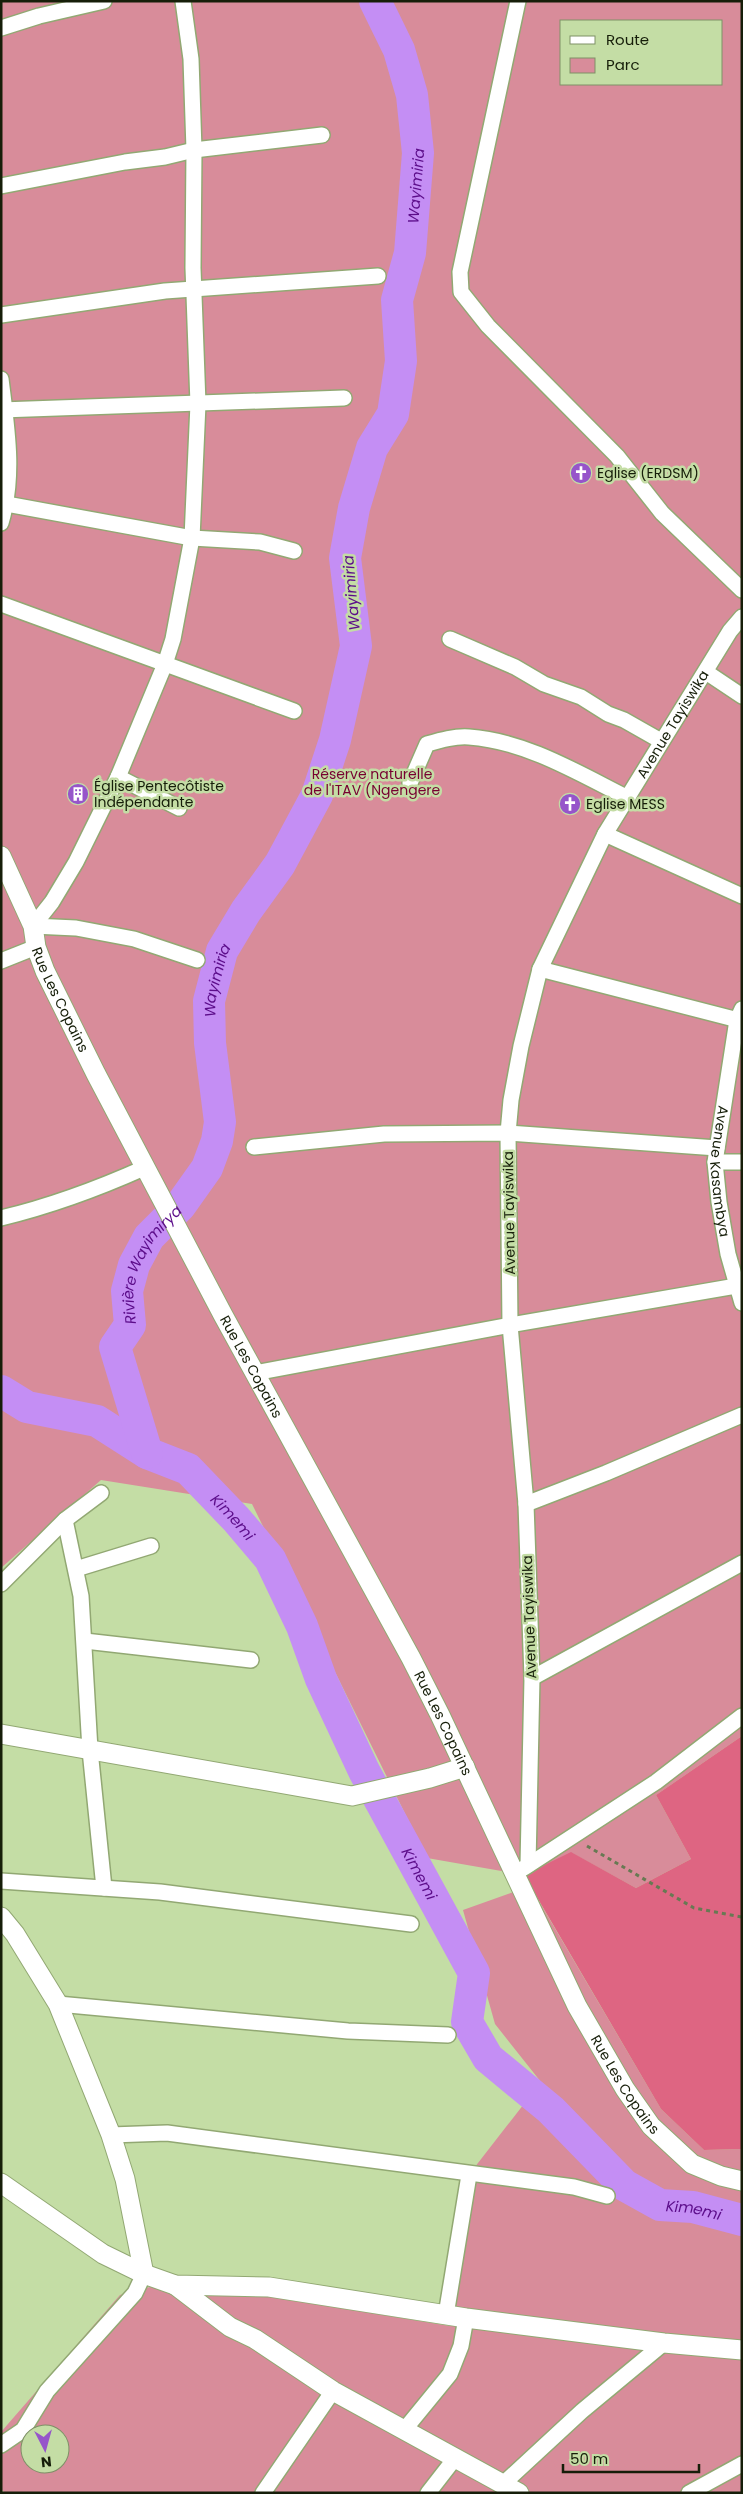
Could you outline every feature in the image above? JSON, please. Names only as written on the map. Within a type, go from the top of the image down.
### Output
[{"type":"street","points":[[1,28],[39,8],[104,1]]},
{"type":"street","points":[[33,926],[52,902],[76,862],[118,777],[166,664],[173,639],[192,538],[198,404],[194,289],[194,150],[191,59],[183,1]]},
{"type":"street","points":[[518,1],[460,272],[461,292],[488,326],[617,456],[662,513],[742,590]]},
{"type":"street","points":[[1,186],[125,162],[165,157],[194,150],[322,135]]},
{"type":"street","points":[[1,315],[60,305],[194,289],[378,276]]},
{"type":"street","points":[[1,379],[9,461],[1,523]]},
{"type":"street","points":[[3,410],[344,398]]},
{"type":"street","points":[[4,503],[192,538],[260,542],[294,551]]},
{"type":"street","points":[[1,604],[294,711]]},
{"type":"street","name":"Avenue Tayiswika","points":[[521,1870],[532,1678],[526,1504],[510,1325],[508,1133],[520,1055],[540,969],[605,834],[730,631],[742,617]]},
{"type":"street","points":[[450,639],[515,667],[544,684],[581,697],[608,714],[624,720],[661,741]]},
{"type":"street","points":[[706,672],[742,696]]},
{"type":"street","points":[[410,783],[427,744],[468,737],[498,741],[544,757],[628,798]]},
{"type":"street","points":[[118,777],[179,808]]},
{"type":"street","points":[[605,834],[742,896]]},
{"type":"street","name":"Rue Les Copains","points":[[1,856],[33,926],[36,947],[45,971],[144,1168],[411,1658],[465,1767],[521,1870],[576,2006],[625,2089],[651,2126],[692,2164],[721,2176],[742,2181]]},
{"type":"street","points":[[33,926],[76,928],[134,939],[197,960]]},
{"type":"street","points":[[1,961],[36,947]]},
{"type":"street","points":[[540,969],[740,1016]]},
{"type":"street","name":"Avenue Kasambya","points":[[740,1016],[716,1155],[719,1202],[742,1302]]},
{"type":"street","points":[[254,1147],[384,1134],[508,1133],[716,1155],[742,1162]]},
{"type":"street","points":[[1,1218],[48,1207],[80,1196],[144,1168]]},
{"type":"street","points":[[255,1373],[510,1325],[739,1285]]},
{"type":"street","points":[[526,1504],[606,1473],[742,1415]]},
{"type":"street","points":[[1,1584],[65,1520],[101,1493]]},
{"type":"street","points":[[65,1520],[81,1596],[90,1750],[104,1888]]},
{"type":"street","points":[[76,1569],[151,1546]]},
{"type":"street","points":[[532,1678],[742,1563]]},
{"type":"street","points":[[85,1641],[251,1660]]},
{"type":"street","points":[[521,1870],[656,1782],[742,1716]]},
{"type":"street","points":[[1,1734],[352,1796],[395,1787],[465,1767]]},
{"type":"street","points":[[1,1881],[104,1888],[410,1924]]},
{"type":"street","points":[[1,1917],[15,1934],[58,2004],[111,2135],[125,2179],[144,2274],[135,2294],[47,2391],[22,2430],[1,2445]]},
{"type":"street","points":[[58,2004],[348,2031],[448,2036]]},
{"type":"street","points":[[111,2135],[167,2133],[319,2152],[469,2175],[574,2187],[607,2196]]},
{"type":"street","points":[[446,2314],[469,2175]]},
{"type":"street","points":[[1,2183],[103,2254],[144,2274],[175,2285],[230,2327],[255,2339],[333,2391],[511,2488],[582,2411],[664,2343]]},
{"type":"street","points":[[175,2285],[269,2287],[466,2318],[664,2343],[742,2350]]},
{"type":"street","points":[[405,2429],[450,2374],[461,2346],[466,2318]]},
{"type":"street","points":[[263,2493],[333,2391]]},
{"type":"street","points":[[428,2493],[456,2457]]},
{"type":"street","points":[[689,2493],[742,2464]]},
{"type":"path","points":[[571,1837],[694,1908],[742,1917]]},
{"type":"green space","name":"Réserve naturelle de l'ITAV (Ngengere","points":[[1,1],[742,1],[742,1736],[656,1795],[691,1859],[636,1888],[572,1853],[524,1875],[427,1858],[252,1504],[101,1480],[1,1568]]},
{"type":"green space","points":[[530,1886],[661,2109],[704,2150],[742,2149],[742,2493],[5,2493],[1,2489],[1,2432],[120,2295],[150,2287],[275,2297],[450,2326],[471,2172],[541,2082],[495,2024],[463,1910]]},
{"type":"shaded area","points":[[742,1736],[742,2149],[704,2150],[661,2109],[524,1875],[571,1852],[636,1888],[691,1859],[656,1795]]},
{"type":"waterway","name":"Wayimiria","points":[[147,1453],[115,1347],[130,1325],[127,1291],[134,1265],[149,1237],[180,1206],[207,1168],[217,1141],[220,1122],[210,1043],[209,1001],[222,951],[246,911],[280,864],[317,795],[335,740],[356,646],[345,558],[354,508],[372,448],[393,414],[401,361],[397,300],[410,253],[418,153],[412,95],[399,50],[375,1]]},
{"type":"waterway","name":"Kimemi","points":[[1,1391],[27,1407],[97,1421],[147,1453],[188,1469],[236,1519],[270,1559],[302,1626],[321,1679],[364,1771],[474,1973],[467,2022],[488,2058],[551,2110],[624,2185],[660,2205],[693,2207],[742,2220]]},
{"type":"place","name":"Eglise (ERDSM)","points":[[581,473]]},
{"type":"place","name":"Église Pentecôtiste Indépendante","points":[[78,794]]},
{"type":"place","name":"Eglise MESS","points":[[570,804]]},
{"type":"water label","name":"Rivière Wayimirya","points":[[155,1266]]}]
